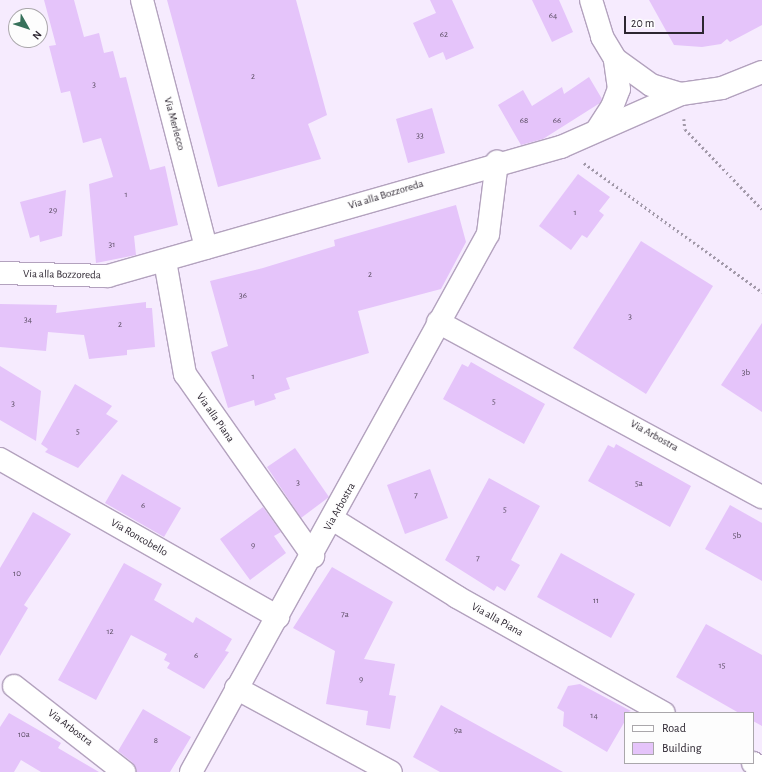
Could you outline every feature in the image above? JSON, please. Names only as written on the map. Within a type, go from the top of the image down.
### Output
[{"type":"street","name":"Via Merlecco","points":[[142,0],[206,248]]},
{"type":"street","points":[[591,0],[602,37],[615,59],[637,77],[681,94]]},
{"type":"street","points":[[597,130],[612,107],[618,89],[615,59]]},
{"type":"street","name":"Via alla Bozzoreda","points":[[0,273],[87,277],[165,260],[497,162],[561,147],[597,130],[624,121],[681,94],[722,88],[762,72]]},
{"type":"street","name":"Via Arbostra","points":[[191,772],[236,688],[334,520],[438,322],[488,234],[497,162]]},
{"type":"street","name":"Via alla Piana","points":[[165,260],[185,374],[313,556]]},
{"type":"street","name":"Via Arbostra","points":[[438,322],[762,497]]},
{"type":"street","name":"Via Roncobello","points":[[0,459],[278,617]]},
{"type":"street","name":"Via alla Piana","points":[[334,520],[457,597],[662,712]]},
{"type":"street","name":"Via Arbostra","points":[[14,686],[124,772]]},
{"type":"street","points":[[236,688],[391,772]]},
{"type":"path","points":[[681,94],[685,129],[762,209]]},
{"type":"path","points":[[561,147],[762,292]]},
{"type":"building","points":[[44,0],[74,0],[84,37],[99,33],[104,53],[113,51],[120,78],[126,77],[150,170],[165,166],[178,225],[134,236],[136,255],[96,263],[89,184],[113,177],[101,138],[83,143],[70,91],[61,93],[49,46],[56,45],[48,15],[48,8],[46,8]]},
{"type":"building","points":[[167,0],[296,0],[327,115],[308,124],[321,159],[218,187]]},
{"type":"building","points":[[430,0],[452,0],[474,48],[446,60],[443,52],[429,58],[413,23],[436,13]]},
{"type":"building","points":[[532,0],[559,0],[573,32],[552,42]]},
{"type":"building","points":[[649,0],[762,0],[762,25],[730,42],[727,39],[721,44],[702,47],[674,45]]},
{"type":"building","points":[[589,77],[602,99],[600,103],[543,139],[521,145],[498,105],[523,90],[532,106],[562,87],[564,94]]},
{"type":"building","points":[[432,108],[445,153],[408,163],[396,119]]},
{"type":"building","points":[[578,174],[610,197],[599,211],[604,215],[587,238],[582,235],[571,250],[539,226]]},
{"type":"building","points":[[66,190],[62,236],[40,242],[39,235],[30,238],[20,202]]},
{"type":"building","points":[[456,205],[466,242],[441,289],[358,311],[369,353],[286,378],[290,389],[274,394],[276,399],[255,406],[254,400],[228,408],[211,352],[228,346],[210,281],[263,268],[335,246],[334,240]]},
{"type":"building","points":[[641,241],[713,286],[646,394],[573,348]]},
{"type":"building","points":[[146,302],[146,308],[152,308],[155,347],[127,350],[127,355],[89,359],[84,335],[48,332],[46,351],[0,347],[0,304],[57,305],[56,313]]},
{"type":"building","points":[[762,323],[762,412],[721,385]]},
{"type":"building","points":[[471,362],[545,404],[524,444],[443,399],[462,364],[468,367]]},
{"type":"building","points":[[0,366],[41,391],[36,441],[0,420]]},
{"type":"building","points":[[75,384],[112,406],[106,414],[118,421],[78,468],[45,452],[48,449],[41,444]]},
{"type":"building","points":[[616,444],[691,486],[670,527],[588,481],[608,445],[614,448]]},
{"type":"building","points":[[295,448],[329,497],[301,518],[267,467]]},
{"type":"building","points":[[430,469],[448,518],[405,534],[387,485]]},
{"type":"building","points":[[122,474],[181,508],[164,537],[105,503]]},
{"type":"building","points":[[489,478],[540,506],[511,560],[520,565],[505,591],[497,586],[494,591],[445,560]]},
{"type":"building","points":[[730,505],[762,523],[762,581],[705,549]]},
{"type":"building","points":[[263,507],[281,532],[274,536],[286,553],[250,580],[220,539]]},
{"type":"building","points":[[33,512],[71,534],[24,605],[28,608],[0,656],[0,568]]},
{"type":"building","points":[[561,553],[635,594],[611,638],[537,597]]},
{"type":"building","points":[[124,563],[162,584],[154,600],[193,623],[196,617],[232,639],[225,651],[229,652],[204,689],[167,668],[170,663],[164,660],[167,654],[131,635],[96,700],[58,680]]},
{"type":"building","points":[[332,567],[393,602],[364,659],[395,664],[389,695],[396,696],[390,729],[366,725],[368,711],[326,704],[335,651],[293,628]]},
{"type":"building","points":[[706,624],[762,655],[762,726],[754,722],[754,712],[737,712],[676,677]]},
{"type":"building","points":[[580,684],[631,711],[624,712],[624,723],[607,752],[563,726],[564,712],[557,708],[568,686]]},
{"type":"building","points":[[441,705],[563,772],[440,772],[413,757]]},
{"type":"building","points":[[143,709],[191,737],[170,772],[136,772],[132,762],[118,751]]},
{"type":"building","points":[[9,713],[61,743],[58,748],[99,772],[41,772],[21,760],[14,772],[0,772],[0,727]]}]
